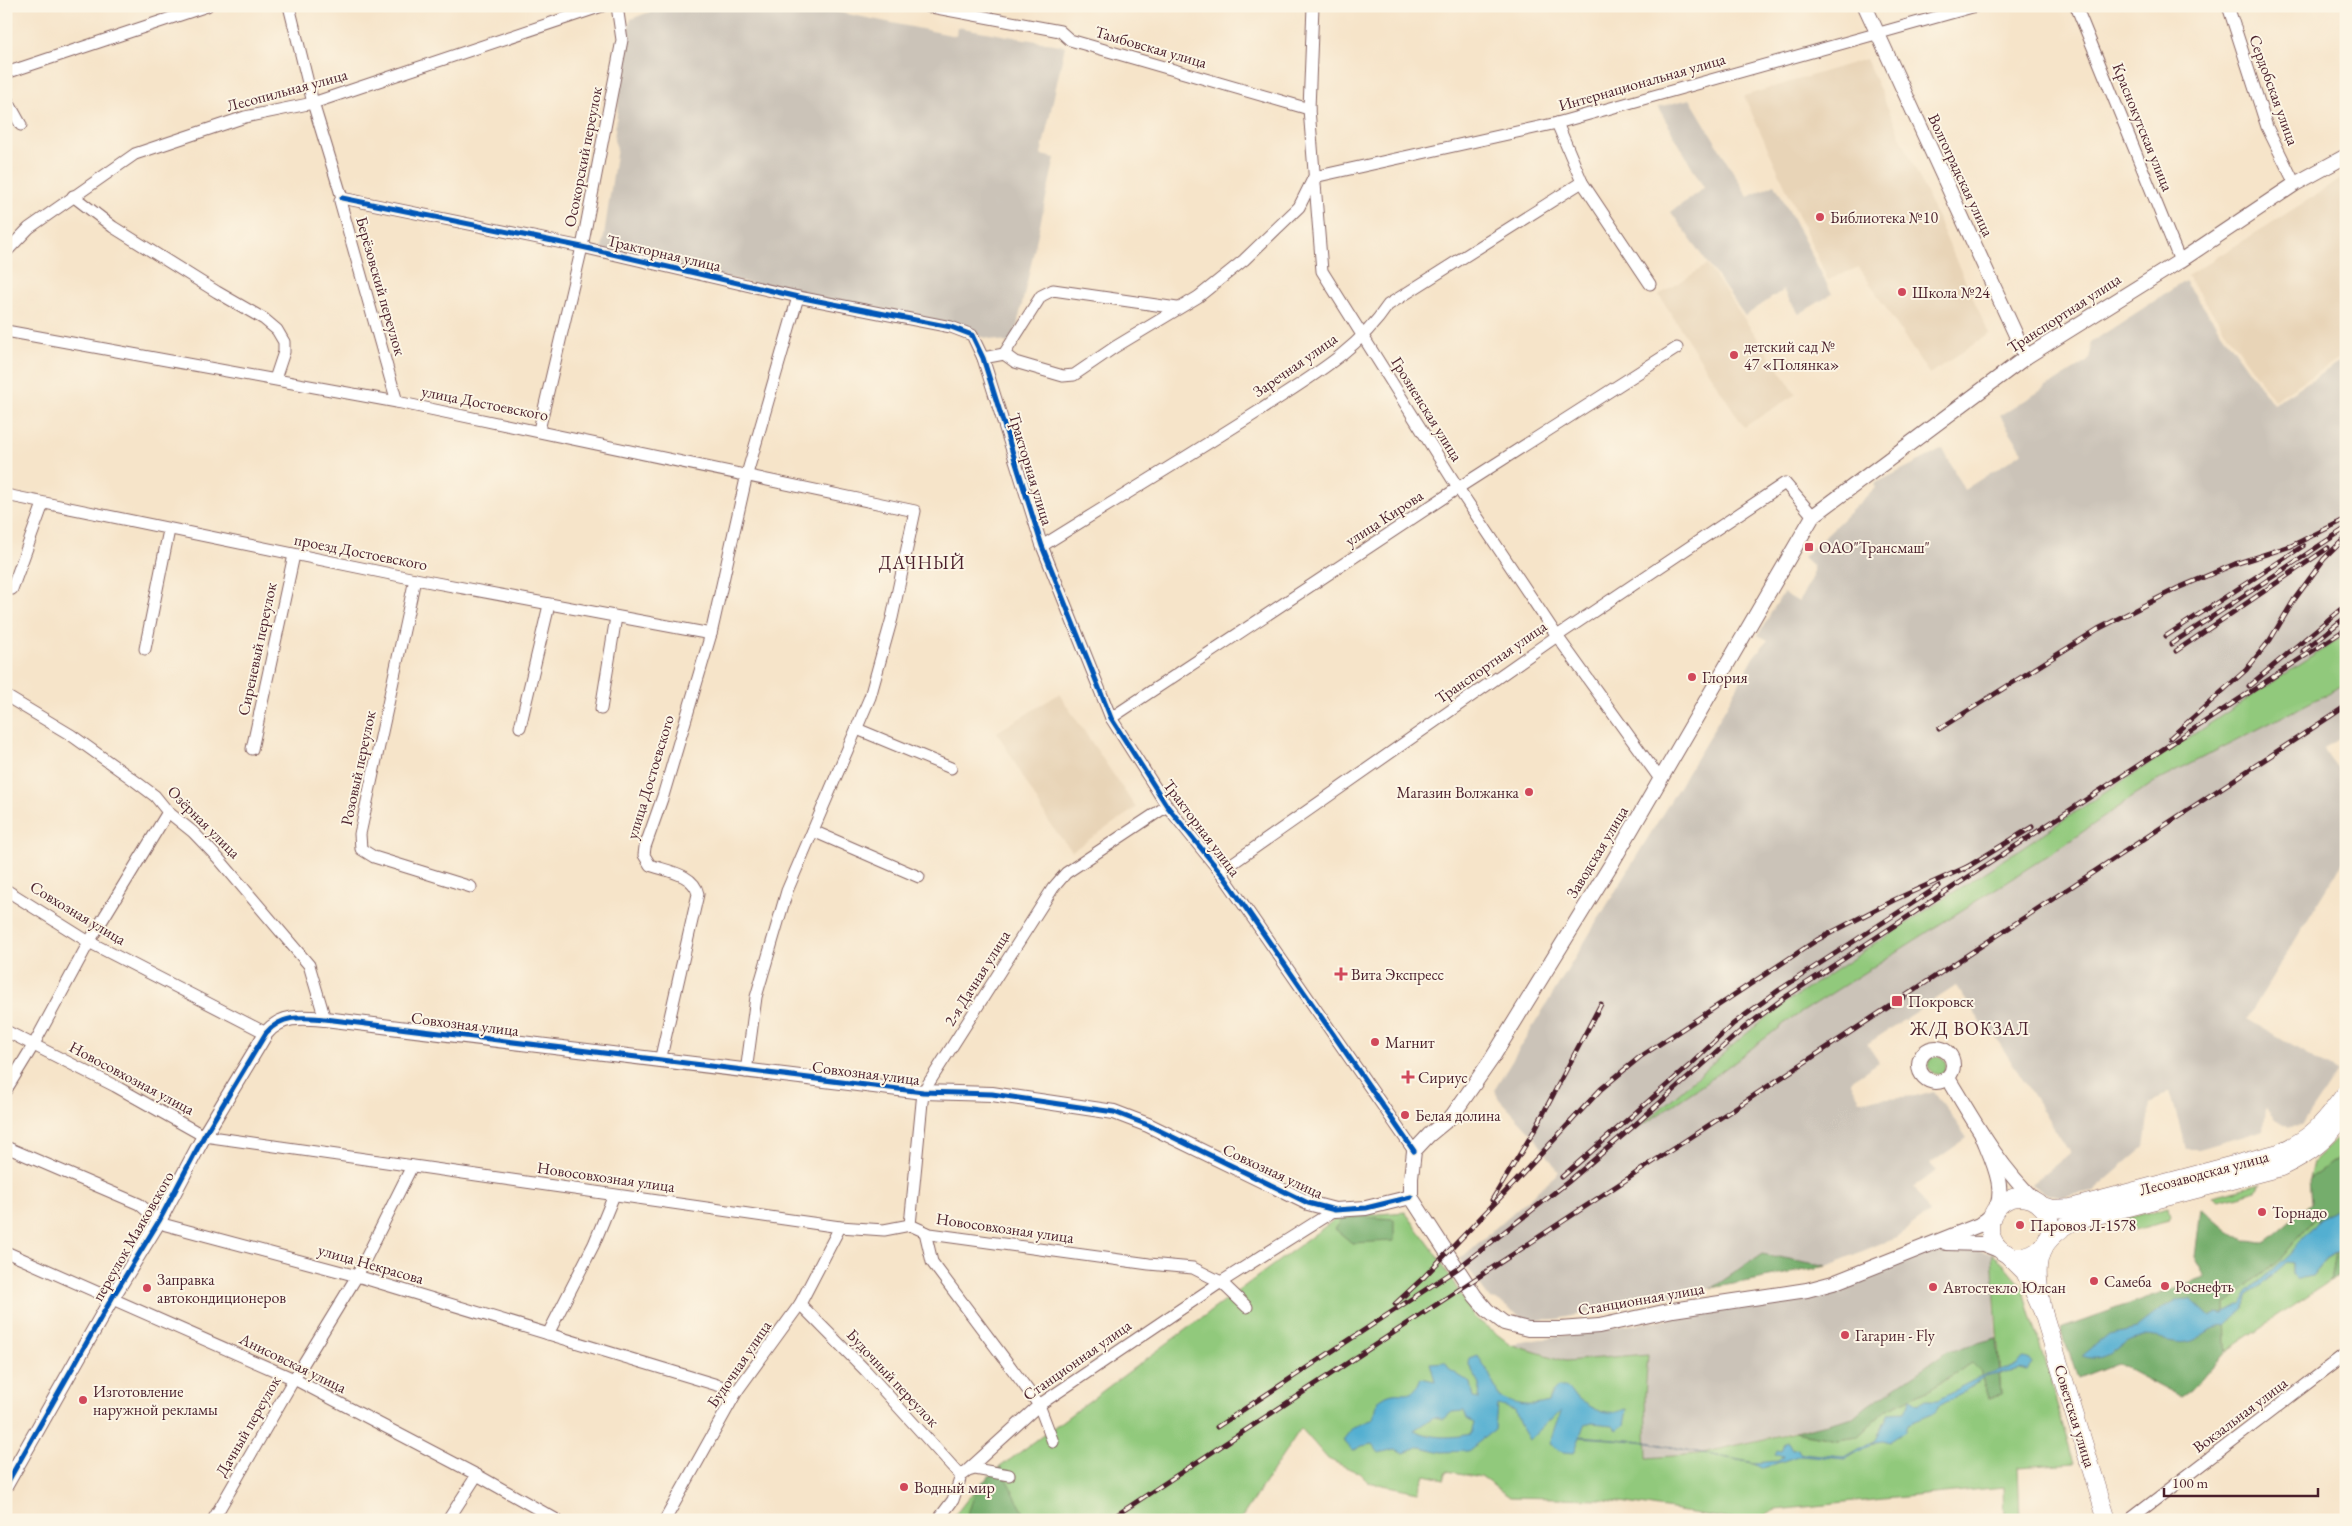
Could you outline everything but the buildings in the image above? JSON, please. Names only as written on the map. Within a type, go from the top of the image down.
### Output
[{"type":"main road","name":"Лесозаводская улица","points":[[2040,1205],[2052,1209],[2071,1208],[2279,1153],[2303,1142],[2322,1124],[2346,1093]]},
{"type":"main road","name":"Лесозаводская улица","points":[[2046,1240],[2055,1231],[2074,1221],[2281,1167],[2308,1153],[2331,1133],[2346,1113]]},
{"type":"main road","points":[[2012,1198],[2030,1198],[2040,1205],[2046,1212],[2049,1221],[2046,1240],[2039,1250],[2020,1257],[2006,1253],[1998,1248],[1991,1235],[1990,1225],[1992,1214],[1998,1206],[2012,1198]]},
{"type":"main road","name":"Советская улица","points":[[2046,1240],[2038,1264],[2038,1281],[2043,1312],[2107,1520]]},
{"type":"main road","name":"Советская улица","points":[[2006,1253],[2024,1272],[2043,1312]]},
{"type":"street","points":[[6,73],[207,6]]},
{"type":"street","name":"Берёзовский переулок","points":[[289,6],[313,103],[342,198],[340,201],[397,402]]},
{"type":"street","name":"Лесопильная улица","points":[[6,252],[30,228],[135,154],[245,116],[313,103],[602,6]]},
{"type":"street","name":"Осокорский переулок","points":[[538,430],[582,246],[622,40],[617,6]]},
{"type":"street","name":"Тамбовская улица","points":[[926,6],[1060,31],[1070,40],[1309,109]]},
{"type":"street","name":"Грозненская улица","points":[[1313,6],[1309,109],[1322,270],[1458,488],[1557,636],[1660,780]]},
{"type":"street","name":"Волгоградская улица","points":[[1865,6],[2026,357]]},
{"type":"street","name":"Интернациональная улица","points":[[1314,177],[1557,123],[1876,32],[1976,6]]},
{"type":"street","name":"Краснокутская улица","points":[[2076,6],[2180,261]]},
{"type":"street","name":"Сердобская улица","points":[[2228,6],[2267,127],[2295,184]]},
{"type":"street","points":[[6,98],[22,126]]},
{"type":"street","points":[[1557,123],[1582,182],[1650,284]]},
{"type":"street","name":"Транспортная улица","points":[[1220,872],[1557,636],[1785,483],[1813,516],[2026,357],[2180,261],[2295,184],[2346,156]]},
{"type":"street","points":[[1004,354],[1015,362],[1063,376],[1074,375],[1177,308],[1198,297],[1244,260],[1300,207],[1314,177]]},
{"type":"street","name":"Заречная улица","points":[[1042,546],[1232,428],[1341,356],[1362,336],[1388,306],[1582,182]]},
{"type":"street","points":[[73,196],[113,227],[264,319],[277,330],[284,342],[284,352],[275,380]]},
{"type":"street","name":"Тракторная улица","points":[[342,198],[582,246],[798,297],[951,327],[972,335],[983,358],[1042,546],[1111,718],[1167,806],[1220,872],[1414,1151]]},
{"type":"street","points":[[983,358],[1004,354],[1041,296],[1053,290],[1177,308]]},
{"type":"street","name":"улица Достоевского","points":[[660,1061],[698,894],[697,888],[691,880],[650,865],[644,855],[711,634],[747,474],[798,297]]},
{"type":"street","name":"улица Достоевского","points":[[6,331],[397,402],[916,510],[892,618],[870,698],[857,729]]},
{"type":"street","name":"улица Кирова","points":[[1111,718],[1458,488],[1677,348]]},
{"type":"street","name":"проезд Достоевского","points":[[6,495],[169,530],[549,606],[711,634]]},
{"type":"street","points":[[12,589],[43,504]]},
{"type":"street","name":"Заводская улица","points":[[1414,1151],[1429,1135],[1452,1116],[1475,1085],[1612,863],[1813,516]]},
{"type":"street","points":[[145,649],[169,530]]},
{"type":"street","name":"Сиреневый переулок","points":[[252,749],[294,555]]},
{"type":"street","name":"Розовый переулок","points":[[415,579],[360,834],[360,849],[374,857],[471,887]]},
{"type":"street","points":[[520,727],[549,606]]},
{"type":"street","points":[[601,709],[616,617]]},
{"type":"street","name":"Озёрная улица","points":[[6,696],[71,735],[116,767],[155,796],[168,812],[193,832],[218,858],[308,965],[317,988],[325,1019]]},
{"type":"street","points":[[746,1072],[756,997],[787,891],[857,729],[951,768]]},
{"type":"street","name":"2-я Дачная улица","points":[[910,1225],[923,1092],[1053,888],[1066,873],[1167,806]]},
{"type":"street","points":[[6,1090],[34,1044],[89,942],[168,812]]},
{"type":"street","points":[[813,830],[919,876]]},
{"type":"street","name":"Совхозная улица","points":[[6,890],[89,942],[266,1033]]},
{"type":"street","name":"Совхозная улица","points":[[298,1017],[923,1092],[992,1094],[1114,1112],[1148,1125],[1308,1204],[1335,1210],[1366,1208],[1411,1197]]},
{"type":"street","name":"переулок Маяковского","points":[[6,1485],[112,1298],[159,1221],[204,1136],[266,1033],[280,1021],[298,1017]]},
{"type":"street","name":"Новосовхозная улица","points":[[6,1031],[34,1044],[204,1136],[840,1227],[884,1230],[910,1225],[926,1232],[1149,1264],[1193,1268],[1221,1282]]},
{"type":"street","points":[[1948,1078],[1982,1135],[2020,1186],[2040,1205]]},
{"type":"street","points":[[1982,1135],[1997,1174],[1999,1188],[1999,1199],[1992,1214]]},
{"type":"street","name":"улица Некрасова","points":[[6,1147],[139,1204],[159,1221],[357,1276],[737,1391]]},
{"type":"street","points":[[1411,1197],[1414,1151]]},
{"type":"street","name":"Дачный переулок","points":[[214,1520],[294,1379],[357,1276],[412,1166]]},
{"type":"street","points":[[548,1334],[594,1244],[614,1195]]},
{"type":"street","name":"Станционная улица","points":[[1411,1197],[1487,1310],[1504,1323],[1528,1329],[1560,1330],[1599,1326],[1673,1310],[1807,1290],[1833,1283],[1933,1244],[1979,1225],[1992,1214]]},
{"type":"street","name":"Станционная улица","points":[[938,1520],[953,1500],[961,1476],[1039,1405],[1221,1282],[1335,1210]]},
{"type":"street","name":"Будочная улица","points":[[665,1520],[737,1391],[800,1304],[840,1227]]},
{"type":"street","points":[[926,1232],[932,1262],[1039,1405],[1053,1442]]},
{"type":"street","name":"Станционная улица","points":[[1933,1244],[1960,1242],[1983,1244],[2006,1253]]},
{"type":"street","name":"Анисовская улица","points":[[6,1252],[294,1379],[476,1474],[557,1520]]},
{"type":"street","points":[[1221,1282],[1247,1307]]},
{"type":"street","name":"Будочный переулок","points":[[800,1304],[866,1371],[961,1476]]},
{"type":"street","name":"Вокзальная улица","points":[[2129,1520],[2346,1354]]},
{"type":"street","points":[[2335,1363],[2346,1368]]},
{"type":"street","points":[[961,1476],[975,1469],[1009,1475]]},
{"type":"street","points":[[448,1520],[476,1474]]},
{"type":"shaded area","points":[[665,6],[808,6],[956,36],[957,27],[1065,46],[1041,155],[1055,158],[1013,344],[602,249],[617,148],[614,140],[626,36],[631,19]]},
{"type":"shaded area","points":[[1866,59],[1989,334],[1929,374],[1859,267],[1828,280],[1744,96]]},
{"type":"shaded area","points":[[1690,99],[1748,197],[1775,184],[1832,294],[1799,314],[1783,290],[1745,316],[1671,212],[1704,188],[1658,107]]},
{"type":"shaded area","points":[[2346,176],[2346,354],[2274,400],[2187,276]]},
{"type":"shaded area","name":"детский сад № 47 «Полянка»","points":[[1707,265],[1796,394],[1744,427],[1659,295]]},
{"type":"shaded area","points":[[2185,281],[2273,404],[2346,358],[2346,634],[1787,1002],[1763,1019],[1641,1126],[1710,1080],[1785,1023],[2061,847],[2153,783],[2346,684],[2346,733],[2323,749],[2346,779],[2346,857],[2247,1019],[2337,1072],[2301,1126],[2289,1127],[2276,1119],[2266,1108],[2264,1130],[2199,1149],[2186,1149],[2170,1091],[2150,1104],[2144,1147],[2093,1191],[2058,1197],[2044,1193],[2032,1184],[2070,1153],[1996,1038],[1987,1031],[1956,986],[1867,1044],[1879,1062],[1850,1081],[1860,1100],[1915,1096],[1934,1091],[1967,1138],[1930,1164],[1937,1171],[1914,1186],[1930,1213],[1896,1237],[1827,1266],[1762,1254],[1712,1288],[1557,1319],[1526,1320],[1496,1300],[1490,1299],[1460,1259],[1559,1172],[1532,1134],[1498,1098],[1495,1089],[1708,739],[1755,655],[1768,640],[1758,635],[1783,593],[1799,602],[1813,574],[1813,566],[1803,557],[1876,487],[1874,484],[1943,449],[1964,490],[2023,452],[2000,416],[2088,361],[2091,351],[2090,343]]},
{"type":"shaded area","points":[[1059,694],[1136,808],[1072,851],[1052,827],[997,732]]},
{"type":"shaded area","points":[[1951,1248],[1972,1248],[1992,1254],[1996,1338],[1948,1351],[1867,1406],[1854,1417],[1698,1454],[1647,1458],[1645,1395],[1648,1354],[1565,1361],[1510,1344],[1805,1297],[1913,1258]]},
{"type":"green space","points":[[2346,634],[2346,684],[2153,783],[2061,847],[1785,1023],[1710,1080],[1634,1131],[1787,1002]]},
{"type":"green space","points":[[1937,1056],[1943,1059],[1946,1065],[1943,1071],[1937,1074],[1931,1071],[1928,1065],[1931,1059]]},
{"type":"green space","points":[[2346,1130],[2346,1153],[2309,1179],[2313,1162]]},
{"type":"green space","points":[[2346,1153],[2346,1203],[2319,1219],[2314,1219],[2277,1263],[2225,1304],[2226,1351],[2191,1391],[2182,1397],[2117,1363],[2078,1378],[2061,1328],[2206,1277],[2195,1257],[2201,1208],[2228,1231],[2245,1241],[2265,1242],[2311,1203],[2309,1179]]},
{"type":"green space","points":[[2261,1184],[2257,1191],[2219,1201],[2213,1196]]},
{"type":"green space","points":[[2169,1207],[2171,1217],[2169,1221],[2134,1230],[2130,1228],[2128,1218]]},
{"type":"green space","points":[[1405,1212],[1437,1255],[1475,1318],[1510,1344],[1565,1361],[1648,1354],[1645,1395],[1647,1458],[1698,1454],[1795,1432],[1837,1440],[1857,1437],[1886,1410],[1931,1388],[1972,1363],[1980,1371],[1988,1398],[2001,1395],[1992,1254],[1999,1259],[2023,1287],[2074,1463],[2018,1467],[2020,1520],[2004,1520],[2003,1487],[1775,1510],[1755,1520],[1737,1520],[1600,1499],[1510,1497],[1481,1477],[1447,1471],[1444,1479],[1425,1475],[1418,1492],[1368,1482],[1359,1473],[1328,1459],[1301,1428],[1240,1520],[951,1520],[977,1487],[1000,1467],[1338,1217]]},
{"type":"green space","points":[[1364,1217],[1394,1219],[1394,1241],[1352,1243],[1335,1229],[1343,1219]]},
{"type":"green space","points":[[2314,1219],[2319,1219],[2286,1262],[2293,1264],[2293,1274],[2312,1276],[2326,1259],[2336,1253],[2331,1281],[2226,1351],[2225,1304],[2277,1263]]},
{"type":"green space","points":[[2346,1246],[2346,1270],[2331,1281],[2336,1253]]},
{"type":"green space","points":[[1762,1254],[1827,1266],[1712,1288]]},
{"type":"green space","points":[[1996,1338],[2001,1395],[1988,1398],[1980,1371],[1972,1363],[1931,1388],[1886,1410],[1857,1437],[1837,1440],[1795,1432],[1854,1417],[1867,1406],[1948,1351]]},
{"type":"green space","points":[[1000,1467],[1024,1513],[1015,1520],[966,1520],[977,1487]]},
{"type":"water","points":[[2346,1203],[2346,1246],[2326,1259],[2312,1276],[2296,1279],[2293,1274],[2293,1264],[2286,1263],[2250,1295],[2243,1309],[2225,1326],[2213,1329],[2192,1341],[2181,1343],[2143,1337],[2130,1341],[2099,1358],[2082,1356],[2109,1334],[2137,1328],[2163,1307],[2176,1300],[2191,1299],[2210,1317],[2217,1313],[2223,1314],[2242,1304],[2249,1292],[2290,1254],[2319,1219]]},
{"type":"water","points":[[1477,1355],[1490,1375],[1499,1397],[1511,1402],[1523,1405],[1541,1404],[1548,1402],[1552,1393],[1558,1387],[1565,1387],[1584,1403],[1602,1412],[1612,1413],[1627,1409],[1624,1425],[1617,1430],[1613,1425],[1592,1423],[1584,1425],[1580,1436],[1640,1441],[1580,1437],[1574,1453],[1563,1452],[1550,1444],[1561,1412],[1529,1440],[1519,1423],[1515,1410],[1497,1405],[1495,1429],[1468,1451],[1442,1452],[1420,1447],[1404,1453],[1395,1449],[1379,1453],[1372,1444],[1362,1446],[1353,1451],[1343,1440],[1353,1427],[1374,1419],[1378,1400],[1389,1394],[1408,1393],[1415,1390],[1421,1378],[1435,1381],[1430,1363],[1445,1362],[1450,1370],[1471,1383],[1474,1398],[1479,1399],[1480,1385],[1468,1363],[1469,1358]],"holes":[[[1464,1411],[1467,1419],[1474,1423],[1471,1434],[1442,1437],[1414,1430],[1434,1417],[1444,1419],[1452,1412]]]},
{"type":"water","points":[[2024,1358],[2029,1359],[2033,1364],[2028,1371],[2020,1369],[1985,1376],[1965,1391],[1939,1405],[1935,1413],[1908,1424],[1906,1431],[1889,1442],[1876,1441],[1846,1459],[1801,1455],[1763,1468],[1754,1463],[1778,1461],[1784,1456],[1775,1455],[1777,1450],[1781,1451],[1784,1443],[1788,1442],[1792,1449],[1798,1448],[1800,1453],[1845,1457],[1876,1439],[1889,1413],[1905,1412],[1911,1399],[1918,1404],[1926,1399],[1937,1399],[1984,1375],[2019,1364]]},
{"type":"railway","points":[[1939,729],[2098,629],[2178,588],[2235,564],[2291,546],[2346,519]]},
{"type":"railway","points":[[2171,644],[2346,528]]},
{"type":"railway","points":[[2170,738],[2246,670],[2270,640],[2294,600],[2324,559],[2346,537]]},
{"type":"railway","points":[[2166,636],[2303,546]]},
{"type":"railway","points":[[2176,651],[2328,548]]},
{"type":"railway","points":[[2249,686],[2346,605]]},
{"type":"railway","points":[[2303,651],[2346,617]]},
{"type":"railway","points":[[1217,1427],[1457,1269],[1568,1182],[1744,1028],[1784,998],[2346,629]]},
{"type":"railway","points":[[1109,1520],[2346,706]]},
{"type":"railway","points":[[1964,869],[2032,827]]},
{"type":"railway","points":[[1395,1304],[1423,1278],[1515,1182],[1601,1089],[1640,1057],[1817,940],[1894,900],[1969,866]]},
{"type":"railway","points":[[1562,1177],[1689,1066],[1733,1024],[1779,990],[1939,886]]},
{"type":"railway","points":[[1492,1200],[1534,1131],[1601,1004]]},
{"type":"cycle path","points":[[342,198],[582,247],[798,297],[951,327],[972,335],[983,358],[1042,546],[1111,718],[1167,806],[1225,878],[1414,1151]]},
{"type":"cycle path","points":[[6,1485],[112,1298],[159,1221],[204,1136],[266,1033],[279,1023],[293,1018],[325,1019],[923,1092],[992,1094],[1114,1112],[1148,1125],[1308,1203],[1335,1210],[1366,1208],[1411,1197]]},
{"type":"place","name":"Библиотека №10","points":[[1820,217]]},
{"type":"place","name":"Школа №24","points":[[1902,292]]},
{"type":"place","name":"детский сад № 47 «Полянка»","points":[[1734,355]]},
{"type":"place","name":"ОАО\"Трансмаш\"","points":[[1809,547]]},
{"type":"place","name":"Глория","points":[[1692,677]]},
{"type":"place","name":"Магазин Волжанка","points":[[1529,792]]},
{"type":"place","name":"Вита Экспресс","points":[[1341,974]]},
{"type":"place","name":"Покровск","points":[[1897,1001]]},
{"type":"place","name":"Магнит","points":[[1375,1042]]},
{"type":"place","name":"Сириус","points":[[1408,1077]]},
{"type":"place","name":"Белая долина","points":[[1405,1115]]},
{"type":"place","name":"Торнадо","points":[[2262,1212]]},
{"type":"place","name":"Паровоз Л-1578","points":[[2020,1225]]},
{"type":"place","name":"Самеба","points":[[2094,1281]]},
{"type":"place","name":"Роснефть","points":[[2165,1286]]},
{"type":"place","name":"Автостекло Юлсан","points":[[1933,1287]]},
{"type":"place","name":"Заправка автокондиционеров","points":[[147,1288]]},
{"type":"place","name":"Гагарин - Fly","points":[[1845,1335]]},
{"type":"place","name":"Изготовление наружной рекламы","points":[[83,1400]]},
{"type":"place","name":"Водный мир","points":[[904,1487]]},
{"type":"district","name":"ДАЧНЫЙ","points":[[922,562]]},
{"type":"district","name":"Ж/Д ВОКЗАЛ","points":[[1970,1028]]}]
